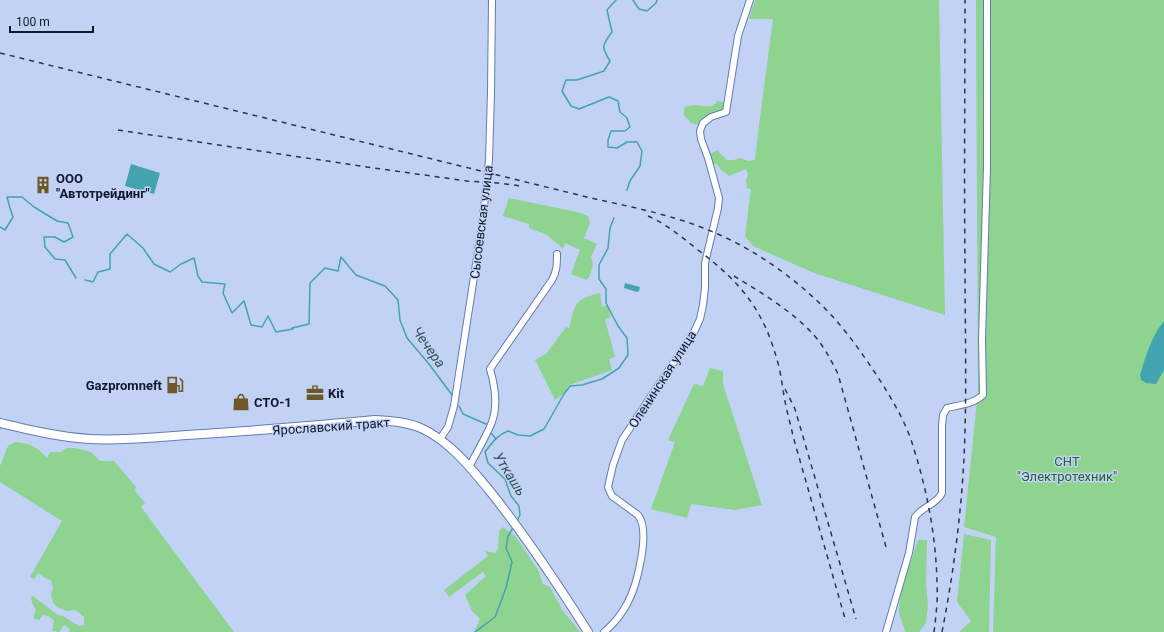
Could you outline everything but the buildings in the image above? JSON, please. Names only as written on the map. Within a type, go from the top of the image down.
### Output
[{"type":"street","name":"Сысоевская улица","points":[[440,439],[448,427],[454,406],[482,225],[489,160],[492,0]]},
{"type":"street","name":"Оленинская улица","points":[[604,632],[620,615],[631,596],[642,558],[643,524],[641,519],[638,515],[612,496],[608,487],[613,465],[622,440],[694,332],[700,319],[704,305],[705,263],[719,198],[701,139],[700,131],[704,123],[711,117],[726,112],[738,36],[750,0]]},
{"type":"street","points":[[886,632],[909,553],[915,517],[919,512],[940,497],[942,493],[943,415],[947,408],[972,403],[983,395],[982,340],[987,166],[987,0]]},
{"type":"street","points":[[470,467],[492,421],[495,410],[494,384],[490,369],[552,280],[556,273],[556,254]]},
{"type":"street","name":"Ярославский тракт","points":[[0,423],[58,435],[119,439],[295,428],[376,420],[414,425],[440,439],[470,467],[526,538],[588,632]]},
{"type":"green space","points":[[755,0],[939,0],[945,315],[814,273],[753,246],[745,236],[751,189],[747,188],[746,180],[748,174],[746,169],[729,176],[721,170],[716,163],[713,166],[711,162],[711,154],[717,150],[727,160],[740,158],[748,161],[755,160],[773,19],[749,19]]},
{"type":"green space","name":"СНТ \"Электротехник\"","points":[[976,0],[1164,0],[1164,632],[993,632],[996,537],[964,527],[978,391]]},
{"type":"green space","points":[[717,101],[724,102],[723,109],[704,119],[699,125],[691,123],[684,115],[684,107],[691,105],[710,106],[715,104]]},
{"type":"green space","points":[[509,198],[577,212],[588,216],[590,223],[584,238],[597,244],[591,257],[593,266],[587,280],[571,274],[580,250],[565,243],[563,249],[547,235],[529,228],[529,224],[503,216]]},
{"type":"green space","points":[[600,293],[602,307],[607,305],[611,317],[605,319],[615,357],[609,359],[612,370],[569,385],[563,394],[555,400],[535,360],[546,354],[566,327],[569,328],[577,304],[591,295]]},
{"type":"green space","points":[[710,368],[723,371],[723,384],[762,505],[735,510],[691,504],[687,518],[651,509],[675,442],[668,440],[694,384],[703,386]]},
{"type":"green space","points":[[15,442],[33,446],[47,458],[50,452],[61,452],[67,448],[75,448],[91,452],[100,461],[114,461],[136,487],[135,491],[145,503],[141,507],[234,632],[69,632],[70,629],[64,625],[59,632],[52,631],[54,620],[48,616],[43,615],[39,620],[34,619],[36,610],[32,603],[31,597],[33,596],[58,615],[63,616],[79,626],[84,625],[84,617],[76,610],[67,611],[59,608],[53,603],[51,594],[53,589],[51,580],[38,573],[34,579],[30,577],[62,521],[0,482],[0,466],[8,446]]},
{"type":"green space","points":[[503,527],[516,537],[538,570],[543,584],[550,587],[563,611],[580,632],[474,632],[480,619],[472,611],[465,595],[486,576],[483,572],[449,597],[444,590],[488,556],[485,551],[495,553],[498,549],[499,531]]},
{"type":"green space","points":[[964,534],[991,540],[989,632],[959,632],[971,621],[957,602]]},
{"type":"green space","points":[[918,540],[927,540],[926,584],[928,605],[926,623],[919,632],[905,632],[899,614],[901,595]]},
{"type":"shaded area","points":[[131,164],[160,173],[154,194],[125,186]]},
{"type":"shaded area","points":[[625,283],[640,287],[639,291],[637,292],[624,288]]},
{"type":"shaded area","points":[[1164,321],[1164,370],[1156,384],[1146,383],[1141,380],[1140,375],[1152,340]]},
{"type":"waterway","name":"Уткашь","points":[[616,0],[607,10],[612,32],[606,40],[604,49],[610,61],[604,71],[577,80],[566,80],[562,91],[571,106],[579,109],[609,97],[618,101],[620,112],[627,118],[630,127],[625,131],[611,131],[608,140],[608,147],[617,148],[627,142],[637,142],[642,151],[640,166],[630,181],[627,190]]},
{"type":"waterway","name":"Уткашь","points":[[633,0],[639,9],[647,11],[656,3],[657,0]]},
{"type":"waterway","name":"Чечера","points":[[0,227],[5,230],[13,217],[7,197],[22,197],[34,207],[57,221],[68,223],[73,237],[64,242],[55,237],[44,237],[45,247],[55,259],[65,260],[76,278]]},
{"type":"waterway","name":"Уткашь","points":[[517,521],[520,515],[519,506],[511,496],[505,479],[488,463],[485,452],[492,442],[508,431],[518,435],[530,436],[544,429],[570,386],[582,385],[602,379],[619,368],[628,355],[627,338],[618,326],[606,303],[606,289],[599,279],[599,265],[608,248],[610,228],[614,218]]},
{"type":"waterway","name":"Чечера","points":[[85,280],[93,282],[98,272],[110,269],[110,254],[127,234],[143,248],[154,264],[170,272],[181,264],[194,258],[198,276],[202,282],[225,284],[223,293],[232,313],[244,301],[251,325],[262,327],[268,316],[276,332],[309,324],[310,283],[325,268],[338,271],[341,257],[356,275],[385,286],[398,300],[400,320],[407,338],[452,395]]},
{"type":"waterway","name":"Чечера","points":[[459,406],[463,414],[486,424]]},
{"type":"waterway","name":"Уткашь","points":[[491,433],[496,439]]},
{"type":"waterway","name":"Уткашь","points":[[475,632],[495,617],[506,588],[512,562],[506,548],[508,536],[514,526]]},
{"type":"railway","points":[[942,632],[950,589],[959,524],[965,434],[965,0]]},
{"type":"railway","points":[[0,53],[652,212],[698,226],[726,238],[766,260],[803,288],[833,317],[875,373],[904,422],[923,479],[933,531],[937,589],[937,608],[934,632]]},
{"type":"railway","points":[[118,130],[467,181],[522,186]]},
{"type":"railway","points":[[648,216],[680,236],[728,275],[740,287],[750,301],[767,330],[779,367],[793,436],[846,622]]},
{"type":"railway","points":[[734,276],[793,315],[813,334],[830,359],[838,374],[886,547]]},
{"type":"railway","points":[[785,389],[795,409],[856,619]]},
{"type":"place","name":"ООО \"Автотрейдинг\"","points":[[43,185]]},
{"type":"place","name":"Gazpromneft","points":[[175,385]]},
{"type":"place","name":"Kit","points":[[315,393]]},
{"type":"place","name":"СТО-1","points":[[241,402]]}]
